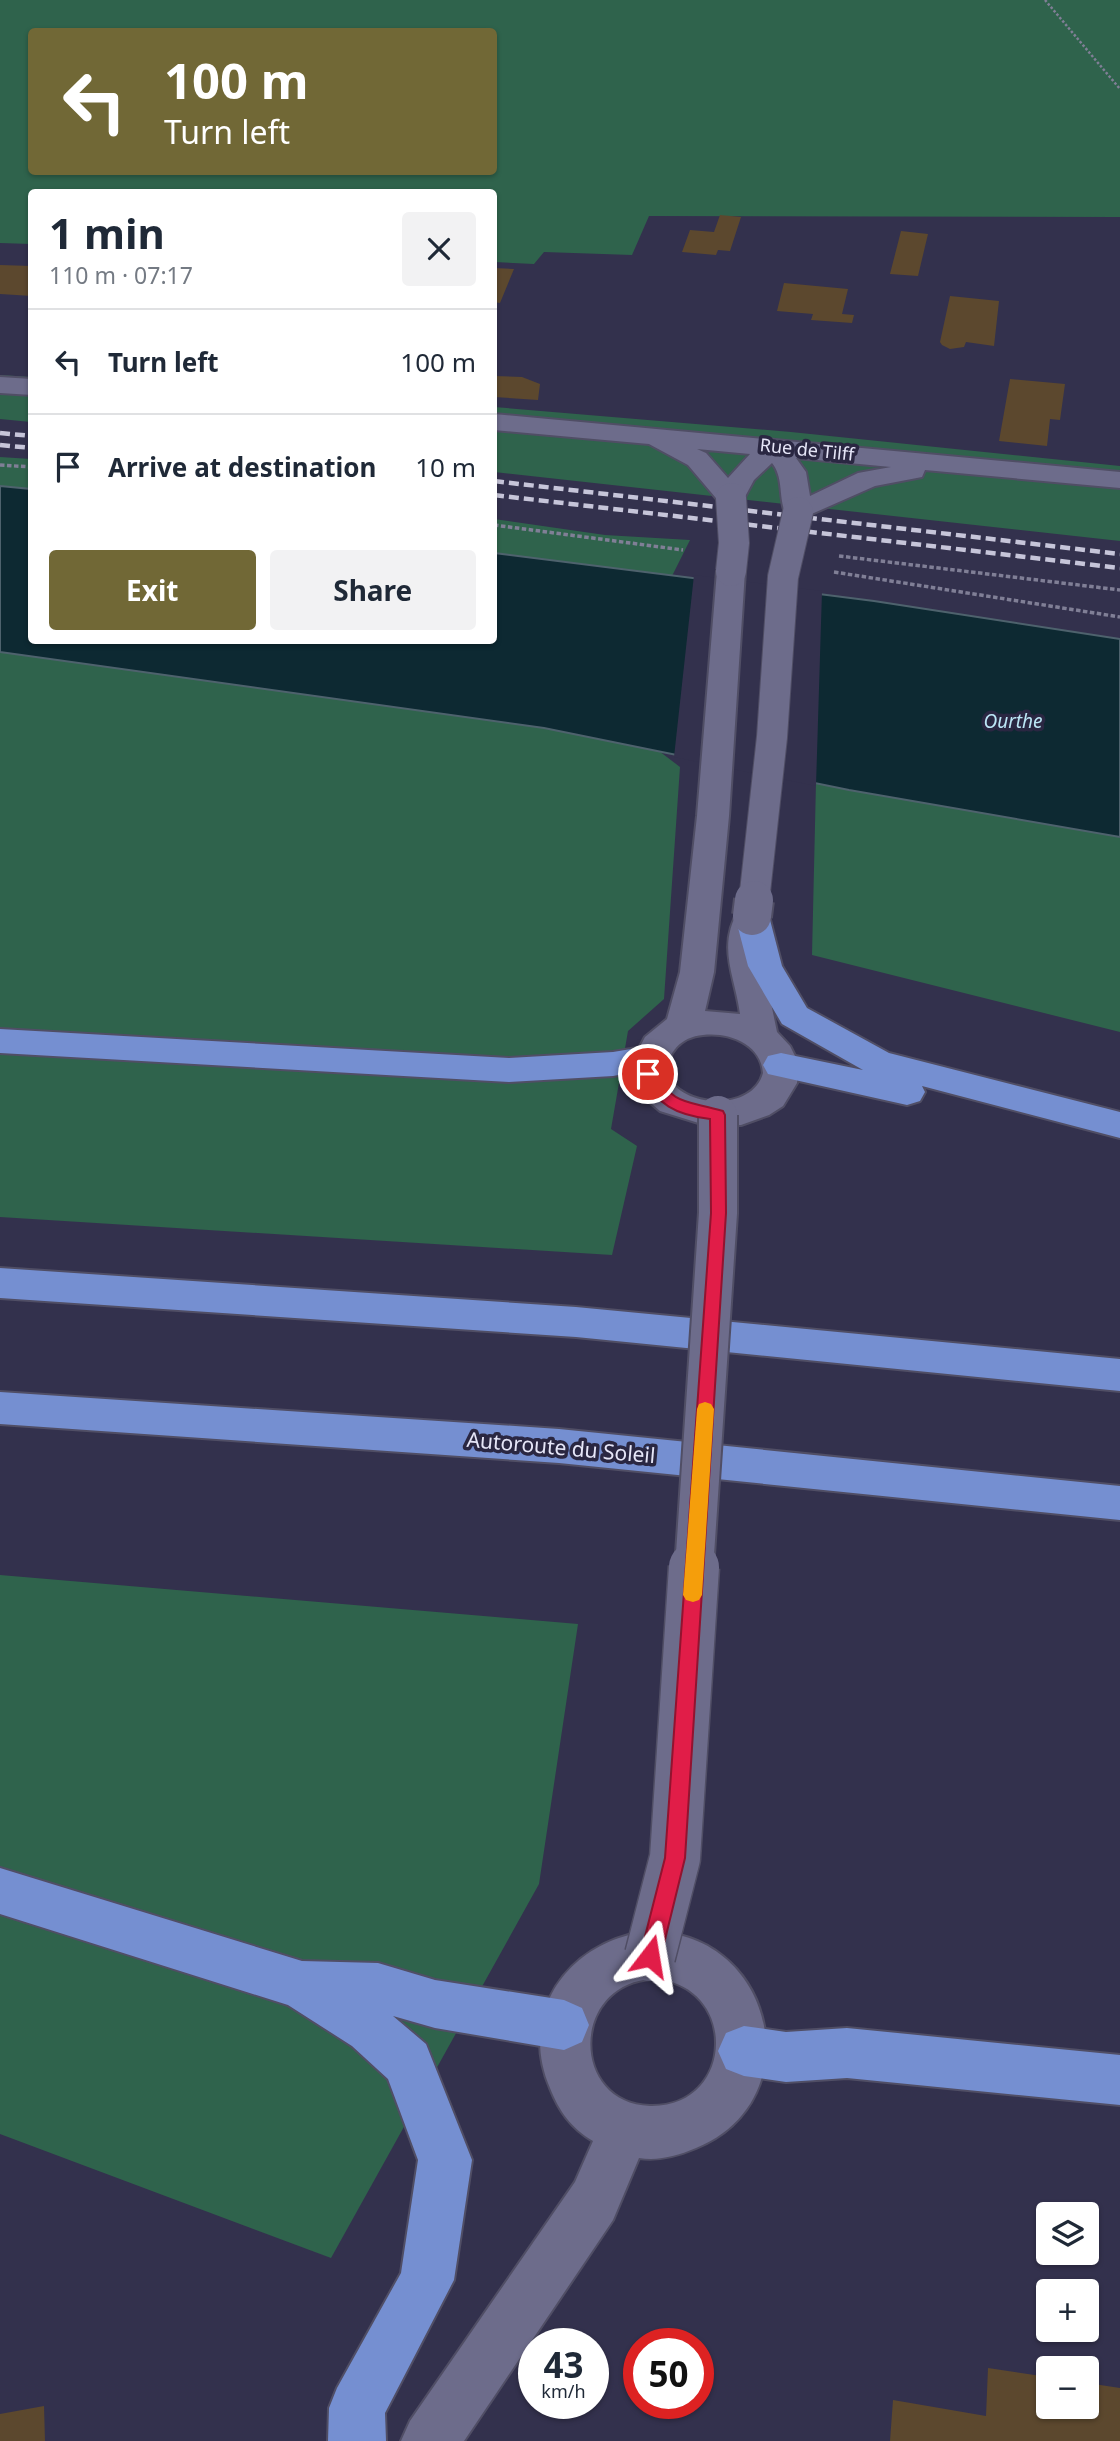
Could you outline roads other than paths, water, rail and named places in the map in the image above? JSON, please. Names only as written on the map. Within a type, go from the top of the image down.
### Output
[{"type":"highway","points":[[752,916],[765,965],[794,1016],[877,1062],[1120,1126]]},
{"type":"highway","points":[[0,1041],[509,1070],[649,1058]]},
{"type":"highway","points":[[781,1065],[873,1086],[1120,1126]]},
{"type":"highway","points":[[0,1283],[576,1322],[1120,1375]]},
{"type":"highway","name":"Autoroute du Soleil","points":[[0,1408],[559,1447],[1120,1503]]},
{"type":"highway","points":[[0,1891],[302,1985],[370,2029],[408,2062],[445,2160],[427,2280],[357,2408],[358,2441]]},
{"type":"highway","points":[[302,1985],[378,1987],[435,2004],[564,2025]]},
{"type":"highway","points":[[744,2051],[786,2057],[847,2053],[1120,2080]]},
{"type":"main road","points":[[0,384],[28,387]]},
{"type":"main road","name":"Rue de Tilff","points":[[497,422],[1120,480]]},
{"type":"main road","points":[[649,435],[697,459],[731,498]]},
{"type":"main road","points":[[683,1026],[696,972],[713,817],[734,543],[731,498],[750,467],[773,447],[793,472],[798,512],[783,577],[772,737],[752,916],[743,950],[757,1009],[760,1036]]},
{"type":"main road","points":[[798,512],[868,480],[947,465]]},
{"type":"main road","points":[[710,1022],[737,1025],[760,1036],[774,1049],[781,1065],[779,1083],[766,1100],[745,1111],[718,1115],[694,1112],[673,1103],[656,1090],[648,1074],[649,1058],[660,1040],[683,1026],[710,1022]]},
{"type":"main road","points":[[650,1956],[675,1858],[719,1213],[718,1115]]},
{"type":"main road","points":[[650,1956],[675,1959],[698,1969],[718,1984],[732,2004],[741,2026],[744,2051],[738,2076],[724,2100],[704,2118],[680,2128],[652,2132],[625,2127],[601,2115],[582,2097],[569,2074],[564,2049],[564,2025],[571,2002],[586,1983],[616,1963],[650,1956]]},
{"type":"main road","points":[[430,2441],[594,2201],[625,2127]]},
{"type":"water","name":"Ourthe","points":[[0,486],[28,489],[28,644],[497,644],[497,553],[874,601],[1120,639],[1120,837],[849,790],[544,728],[0,652]]},
{"type":"railway","points":[[0,433],[28,436]]},
{"type":"railway","points":[[0,445],[28,448]]},
{"type":"railway","points":[[497,481],[1120,554]]},
{"type":"railway","points":[[497,495],[1120,568]]}]
